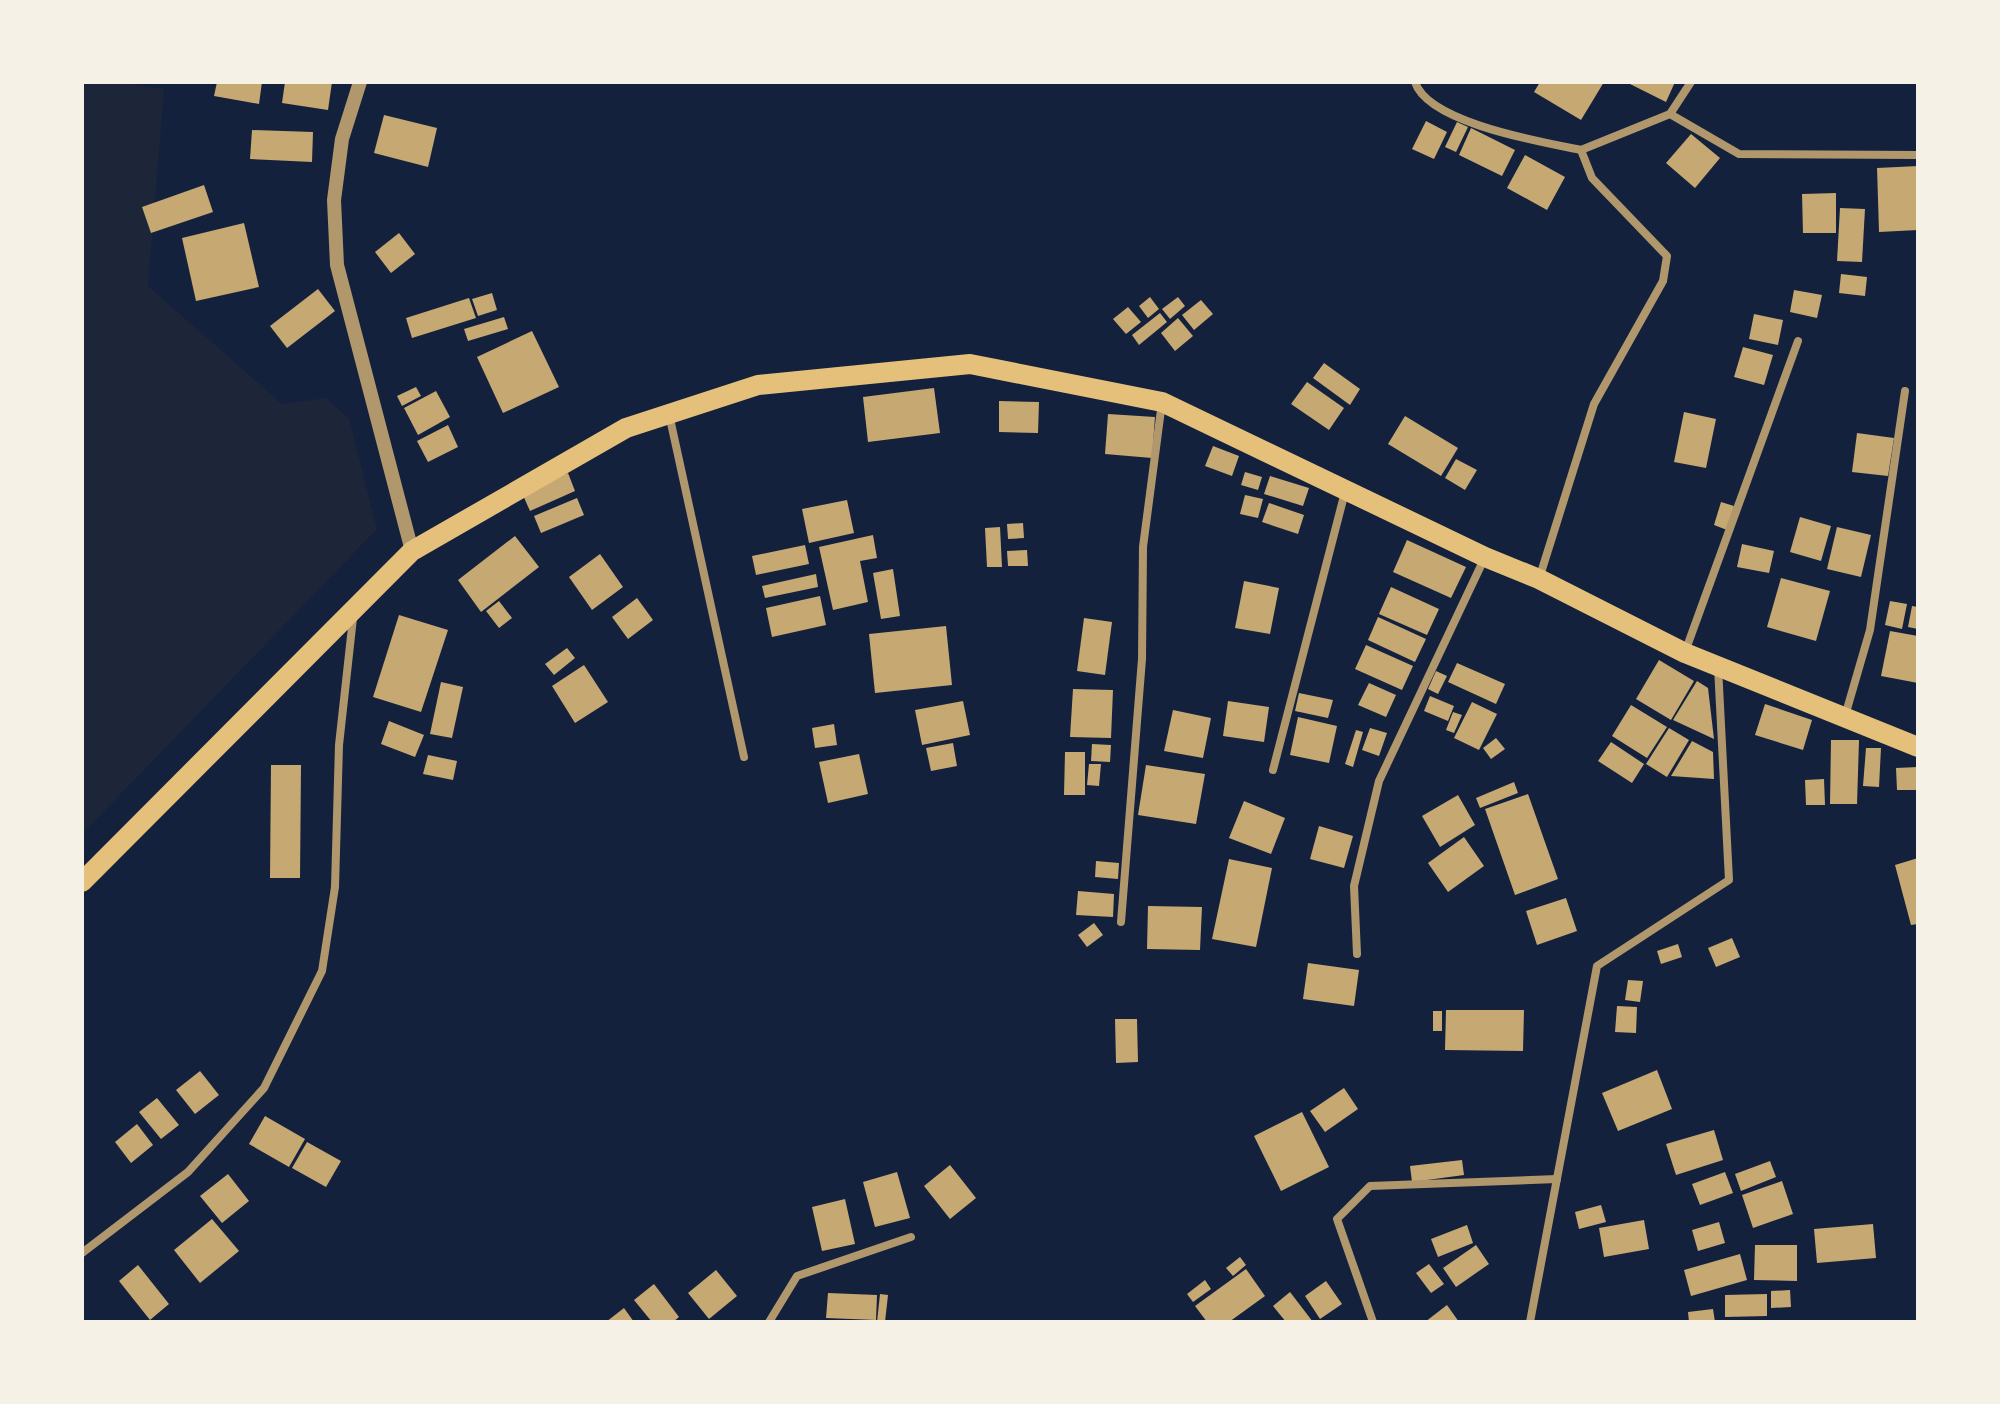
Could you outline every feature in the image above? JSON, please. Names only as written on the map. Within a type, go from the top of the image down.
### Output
[{"type":"main road","points":[[82,882],[412,551],[626,428],[669,413],[758,385],[970,364],[1162,402],[1485,557],[1539,579],[1685,653],[1918,747]]},
{"type":"street","points":[[360,82],[342,139],[334,200],[337,265],[412,551]]},
{"type":"street","points":[[1415,82],[1418,91],[1455,117],[1503,134],[1581,150],[1670,114],[1691,82]]},
{"type":"street","points":[[1670,114],[1739,154],[1918,155]]},
{"type":"street","points":[[1539,579],[1594,404],[1663,281],[1667,256],[1592,178],[1581,150]]},
{"type":"street","points":[[1685,653],[1798,341]]},
{"type":"street","points":[[1845,717],[1870,630],[1905,391]]},
{"type":"street","points":[[1121,922],[1142,659],[1143,547],[1162,402]]},
{"type":"street","points":[[669,413],[744,757]]},
{"type":"street","points":[[1273,770],[1346,489]]},
{"type":"street","points":[[1357,954],[1354,886],[1379,781],[1485,557]]},
{"type":"street","points":[[82,1253],[188,1172],[264,1088],[322,971],[335,887],[339,745],[353,613]]},
{"type":"street","points":[[1530,1322],[1597,966],[1729,880],[1718,667]]},
{"type":"street","points":[[1373,1322],[1337,1219],[1370,1186],[1557,1179]]},
{"type":"street","points":[[769,1322],[797,1276],[911,1237]]},
{"type":"shaded area","points":[[82,82],[122,82],[164,89],[148,286],[282,404],[326,398],[349,419],[377,529],[82,834]]},
{"type":"building","points":[[217,82],[262,82],[259,104],[214,96]]},
{"type":"building","points":[[285,82],[332,82],[328,110],[282,103]]},
{"type":"building","points":[[1540,82],[1604,82],[1581,120],[1534,92]]},
{"type":"building","points":[[1626,82],[1675,82],[1666,102]]},
{"type":"building","points":[[384,115],[437,128],[428,167],[374,153]]},
{"type":"building","points":[[1426,121],[1447,132],[1434,159],[1412,149]]},
{"type":"building","points":[[1457,122],[1468,127],[1456,152],[1445,147]]},
{"type":"building","points":[[1471,128],[1515,150],[1502,176],[1459,155]]},
{"type":"building","points":[[252,130],[313,132],[312,162],[250,159]]},
{"type":"building","points":[[1691,134],[1720,158],[1695,188],[1666,163]]},
{"type":"building","points":[[1525,155],[1565,177],[1547,210],[1507,188]]},
{"type":"building","points":[[1918,166],[1918,230],[1879,232],[1877,168]]},
{"type":"building","points":[[204,185],[213,212],[151,233],[142,207]]},
{"type":"building","points":[[1836,193],[1836,233],[1803,233],[1802,194]]},
{"type":"building","points":[[1840,208],[1865,209],[1862,262],[1837,261]]},
{"type":"building","points":[[244,223],[259,287],[196,301],[182,238]]},
{"type":"building","points":[[399,233],[415,254],[391,273],[375,252]]},
{"type":"building","points":[[1841,274],[1867,277],[1865,296],[1839,293]]},
{"type":"building","points":[[318,289],[335,311],[287,348],[270,326]]},
{"type":"building","points":[[1794,290],[1822,295],[1817,318],[1790,312]]},
{"type":"building","points":[[492,293],[497,310],[478,316],[472,299]]},
{"type":"building","points":[[1150,297],[1159,309],[1148,318],[1139,306]]},
{"type":"building","points":[[1178,297],[1185,306],[1170,319],[1162,309]]},
{"type":"building","points":[[469,298],[476,318],[412,338],[406,318]]},
{"type":"building","points":[[1201,300],[1213,314],[1194,330],[1182,315]]},
{"type":"building","points":[[1128,307],[1141,322],[1126,334],[1113,319]]},
{"type":"building","points":[[1160,313],[1167,322],[1139,345],[1132,335]]},
{"type":"building","points":[[1754,314],[1783,320],[1778,345],[1749,339]]},
{"type":"building","points":[[504,317],[508,329],[468,341],[464,329]]},
{"type":"building","points":[[1178,318],[1193,336],[1175,351],[1161,333]]},
{"type":"building","points":[[532,331],[559,387],[503,413],[477,357]]},
{"type":"building","points":[[1743,347],[1773,355],[1764,385],[1734,377]]},
{"type":"building","points":[[1324,363],[1360,389],[1350,405],[1313,378]]},
{"type":"building","points":[[1307,382],[1344,408],[1329,430],[1291,404]]},
{"type":"building","points":[[416,387],[421,396],[402,406],[397,396]]},
{"type":"building","points":[[934,388],[940,433],[868,442],[863,397]]},
{"type":"building","points":[[436,391],[450,417],[418,435],[404,408]]},
{"type":"building","points":[[999,401],[1039,402],[1038,433],[999,432]]},
{"type":"building","points":[[1684,412],[1716,419],[1706,468],[1674,462]]},
{"type":"building","points":[[1108,414],[1155,417],[1152,458],[1105,454]]},
{"type":"building","points":[[1405,416],[1458,448],[1441,476],[1388,444]]},
{"type":"building","points":[[448,425],[458,447],[428,462],[417,441]]},
{"type":"building","points":[[1857,433],[1894,438],[1888,476],[1852,472]]},
{"type":"building","points":[[1213,446],[1239,456],[1232,476],[1205,466]]},
{"type":"building","points":[[1456,459],[1477,470],[1465,490],[1445,478]]},
{"type":"building","points":[[1245,472],[1262,477],[1258,490],[1241,485]]},
{"type":"building","points":[[568,473],[575,491],[530,511],[522,493]]},
{"type":"building","points":[[1270,476],[1309,488],[1303,506],[1264,494]]},
{"type":"building","points":[[1245,495],[1263,499],[1258,518],[1240,514]]},
{"type":"building","points":[[577,498],[584,515],[541,533],[534,516]]},
{"type":"building","points":[[847,500],[854,533],[809,543],[802,509]]},
{"type":"building","points":[[1721,502],[1734,506],[1727,530],[1714,525]]},
{"type":"building","points":[[1269,503],[1304,515],[1298,534],[1262,522]]},
{"type":"building","points":[[1800,517],[1831,526],[1821,561],[1790,552]]},
{"type":"building","points":[[1023,523],[1024,538],[1008,539],[1007,524]]},
{"type":"building","points":[[1000,527],[1002,567],[987,567],[985,528]]},
{"type":"building","points":[[1837,527],[1871,535],[1861,577],[1827,569]]},
{"type":"building","points":[[873,535],[877,558],[860,561],[868,602],[833,610],[819,547]]},
{"type":"building","points":[[515,536],[539,567],[481,612],[458,580]]},
{"type":"building","points":[[1407,540],[1466,567],[1451,598],[1393,572]]},
{"type":"building","points":[[1742,544],[1774,551],[1769,573],[1737,567]]},
{"type":"building","points":[[805,545],[809,564],[756,575],[752,556]]},
{"type":"building","points":[[1027,550],[1028,566],[1008,566],[1007,551]]},
{"type":"building","points":[[600,554],[623,587],[592,610],[569,577]]},
{"type":"building","points":[[893,569],[900,616],[881,619],[873,573]]},
{"type":"building","points":[[816,574],[818,587],[765,598],[762,586]]},
{"type":"building","points":[[1781,578],[1830,591],[1816,641],[1767,627]]},
{"type":"building","points":[[1244,581],[1279,588],[1270,634],[1235,628]]},
{"type":"building","points":[[1391,587],[1439,609],[1427,635],[1379,614]]},
{"type":"building","points":[[820,596],[826,625],[772,637],[766,608]]},
{"type":"building","points":[[637,598],[653,620],[628,639],[612,617]]},
{"type":"building","points":[[499,601],[512,618],[499,628],[486,611]]},
{"type":"building","points":[[1890,601],[1907,604],[1902,629],[1885,625]]},
{"type":"building","points":[[1912,606],[1918,607],[1918,629],[1908,627]]},
{"type":"building","points":[[399,615],[448,630],[421,712],[373,697]]},
{"type":"building","points":[[1378,617],[1426,639],[1415,662],[1368,640]]},
{"type":"building","points":[[1084,618],[1112,622],[1105,675],[1077,671]]},
{"type":"building","points":[[946,626],[952,685],[875,693],[869,634]]},
{"type":"building","points":[[1890,631],[1918,636],[1918,683],[1881,676]]},
{"type":"building","points":[[1366,645],[1413,666],[1402,690],[1355,669]]},
{"type":"building","points":[[567,648],[575,658],[554,675],[545,664]]},
{"type":"building","points":[[1659,660],[1694,681],[1671,720],[1636,699]]},
{"type":"building","points":[[1457,663],[1505,684],[1496,704],[1448,682]]},
{"type":"building","points":[[584,665],[608,702],[575,723],[552,686]]},
{"type":"building","points":[[1436,671],[1447,676],[1438,694],[1428,689]]},
{"type":"building","points":[[1697,681],[1708,688],[1714,739],[1673,720]]},
{"type":"building","points":[[441,682],[463,687],[452,738],[430,734]]},
{"type":"building","points":[[1369,683],[1396,695],[1386,717],[1358,705]]},
{"type":"building","points":[[1073,689],[1113,690],[1111,738],[1070,737]]},
{"type":"building","points":[[1299,693],[1333,700],[1328,718],[1295,711]]},
{"type":"building","points":[[1430,696],[1454,706],[1448,721],[1424,711]]},
{"type":"building","points":[[963,701],[970,735],[922,745],[915,710]]},
{"type":"building","points":[[1228,701],[1269,707],[1264,742],[1223,736]]},
{"type":"building","points":[[1472,702],[1497,714],[1479,750],[1454,738]]},
{"type":"building","points":[[1765,704],[1812,720],[1803,750],[1755,735]]},
{"type":"building","points":[[1631,705],[1667,727],[1647,758],[1612,736]]},
{"type":"building","points":[[1173,710],[1211,718],[1203,758],[1164,751]]},
{"type":"building","points":[[1453,712],[1462,715],[1454,733],[1446,730]]},
{"type":"building","points":[[1298,717],[1337,726],[1329,763],[1290,755]]},
{"type":"building","points":[[389,721],[424,735],[415,757],[381,744]]},
{"type":"building","points":[[834,724],[837,745],[815,748],[812,728]]},
{"type":"building","points":[[1370,728],[1387,733],[1379,756],[1362,750]]},
{"type":"building","points":[[1669,728],[1689,740],[1667,777],[1646,764]]},
{"type":"building","points":[[1356,730],[1363,732],[1353,767],[1345,764]]},
{"type":"building","points":[[1496,738],[1505,749],[1491,759],[1483,748]]},
{"type":"building","points":[[1831,740],[1859,740],[1857,804],[1830,804]]},
{"type":"building","points":[[1692,741],[1713,752],[1714,779],[1671,776]]},
{"type":"building","points":[[1611,742],[1644,764],[1632,783],[1598,761]]},
{"type":"building","points":[[953,743],[957,766],[931,771],[926,748]]},
{"type":"building","points":[[1092,744],[1111,745],[1110,762],[1091,761]]},
{"type":"building","points":[[1866,748],[1881,748],[1879,787],[1863,786]]},
{"type":"building","points":[[1065,752],[1085,752],[1085,795],[1064,795]]},
{"type":"building","points":[[859,754],[868,794],[828,803],[819,762]]},
{"type":"building","points":[[428,755],[457,761],[453,780],[423,774]]},
{"type":"building","points":[[1089,764],[1101,764],[1099,786],[1087,785]]},
{"type":"building","points":[[271,765],[301,765],[300,878],[270,878]]},
{"type":"building","points":[[1146,765],[1205,774],[1196,824],[1138,815]]},
{"type":"building","points":[[1918,767],[1918,790],[1897,790],[1896,768]]},
{"type":"building","points":[[1824,779],[1825,805],[1806,805],[1805,780]]},
{"type":"building","points":[[1514,782],[1518,793],[1480,808],[1476,798]]},
{"type":"building","points":[[1528,794],[1558,879],[1515,895],[1485,809]]},
{"type":"building","points":[[1458,795],[1475,825],[1440,847],[1422,816]]},
{"type":"building","points":[[1244,801],[1285,818],[1271,854],[1229,838]]},
{"type":"building","points":[[1319,826],[1353,836],[1344,868],[1310,859]]},
{"type":"building","points":[[1464,837],[1484,866],[1448,892],[1428,863]]},
{"type":"building","points":[[1918,858],[1918,924],[1911,925],[1895,865]]},
{"type":"building","points":[[1229,859],[1272,868],[1256,947],[1212,939]]},
{"type":"building","points":[[1096,861],[1119,863],[1118,879],[1095,877]]},
{"type":"building","points":[[1078,891],[1114,894],[1113,917],[1076,915]]},
{"type":"building","points":[[1566,898],[1577,931],[1537,945],[1526,911]]},
{"type":"building","points":[[1148,906],[1202,907],[1200,950],[1147,949]]},
{"type":"building","points":[[1094,923],[1103,935],[1087,947],[1078,935]]},
{"type":"building","points":[[1732,938],[1740,957],[1716,967],[1708,948]]},
{"type":"building","points":[[1678,944],[1682,957],[1661,964],[1657,951]]},
{"type":"building","points":[[1308,963],[1359,970],[1354,1006],[1303,999]]},
{"type":"building","points":[[1628,980],[1643,981],[1640,1002],[1625,1000]]},
{"type":"building","points":[[1617,1006],[1637,1007],[1636,1033],[1615,1032]]},
{"type":"building","points":[[1446,1010],[1524,1010],[1523,1051],[1445,1050]]},
{"type":"building","points":[[1433,1011],[1442,1011],[1442,1031],[1433,1031]]},
{"type":"building","points":[[1115,1019],[1137,1019],[1138,1062],[1116,1063]]},
{"type":"building","points":[[1657,1070],[1672,1109],[1618,1131],[1602,1093]]},
{"type":"building","points":[[200,1071],[219,1095],[195,1114],[176,1090]]},
{"type":"building","points":[[1344,1088],[1358,1109],[1325,1132],[1310,1111]]},
{"type":"building","points":[[157,1098],[179,1125],[161,1139],[139,1112]]},
{"type":"building","points":[[1302,1112],[1329,1167],[1281,1191],[1254,1136]]},
{"type":"building","points":[[265,1116],[305,1139],[289,1167],[249,1144]]},
{"type":"building","points":[[137,1124],[153,1145],[131,1163],[115,1142]]},
{"type":"building","points":[[1714,1130],[1723,1160],[1676,1175],[1666,1144]]},
{"type":"building","points":[[307,1142],[341,1161],[326,1187],[292,1168]]},
{"type":"building","points":[[1462,1160],[1464,1175],[1412,1182],[1410,1166]]},
{"type":"building","points":[[1770,1161],[1776,1177],[1741,1191],[1735,1174]]},
{"type":"building","points":[[950,1165],[976,1198],[950,1219],[924,1186]]},
{"type":"building","points":[[897,1172],[910,1218],[875,1227],[863,1182]]},
{"type":"building","points":[[1725,1172],[1733,1193],[1700,1205],[1692,1184]]},
{"type":"building","points":[[228,1174],[249,1201],[222,1223],[200,1196]]},
{"type":"building","points":[[1782,1181],[1793,1214],[1753,1228],[1742,1195]]},
{"type":"building","points":[[845,1199],[855,1244],[822,1251],[812,1207]]},
{"type":"building","points":[[1601,1205],[1606,1222],[1579,1229],[1575,1212]]},
{"type":"building","points":[[212,1219],[239,1251],[200,1283],[174,1250]]},
{"type":"building","points":[[1644,1220],[1649,1249],[1604,1257],[1599,1228]]},
{"type":"building","points":[[1719,1222],[1725,1243],[1698,1251],[1692,1230]]},
{"type":"building","points":[[1873,1224],[1876,1258],[1817,1263],[1814,1229]]},
{"type":"building","points":[[1467,1225],[1473,1243],[1438,1257],[1431,1239]]},
{"type":"building","points":[[1476,1245],[1489,1264],[1456,1287],[1443,1268]]},
{"type":"building","points":[[1755,1245],[1797,1245],[1797,1281],[1754,1280]]},
{"type":"building","points":[[1740,1254],[1747,1280],[1691,1296],[1684,1270]]},
{"type":"building","points":[[1240,1257],[1246,1265],[1233,1276],[1226,1268]]},
{"type":"building","points":[[1429,1264],[1444,1284],[1431,1293],[1416,1273]]},
{"type":"building","points":[[138,1265],[169,1304],[150,1320],[119,1281]]},
{"type":"building","points":[[1246,1269],[1265,1296],[1229,1322],[1207,1322],[1195,1306]]},
{"type":"building","points":[[716,1270],[737,1296],[709,1319],[688,1293]]},
{"type":"building","points":[[1205,1280],[1211,1289],[1193,1302],[1187,1294]]},
{"type":"building","points":[[1326,1281],[1342,1304],[1320,1319],[1305,1296]]},
{"type":"building","points":[[654,1284],[679,1317],[673,1322],[652,1322],[634,1300]]},
{"type":"building","points":[[1790,1290],[1791,1307],[1771,1308],[1771,1291]]},
{"type":"building","points":[[1290,1292],[1313,1322],[1286,1322],[1273,1306]]},
{"type":"building","points":[[828,1293],[877,1295],[876,1320],[826,1318]]},
{"type":"building","points":[[880,1294],[888,1295],[885,1322],[877,1322]]},
{"type":"building","points":[[1767,1294],[1767,1316],[1725,1317],[1725,1295]]},
{"type":"building","points":[[1447,1305],[1459,1322],[1425,1322]]},
{"type":"building","points":[[624,1308],[634,1322],[606,1322]]},
{"type":"building","points":[[1713,1309],[1715,1322],[1689,1322],[1688,1312]]}]
